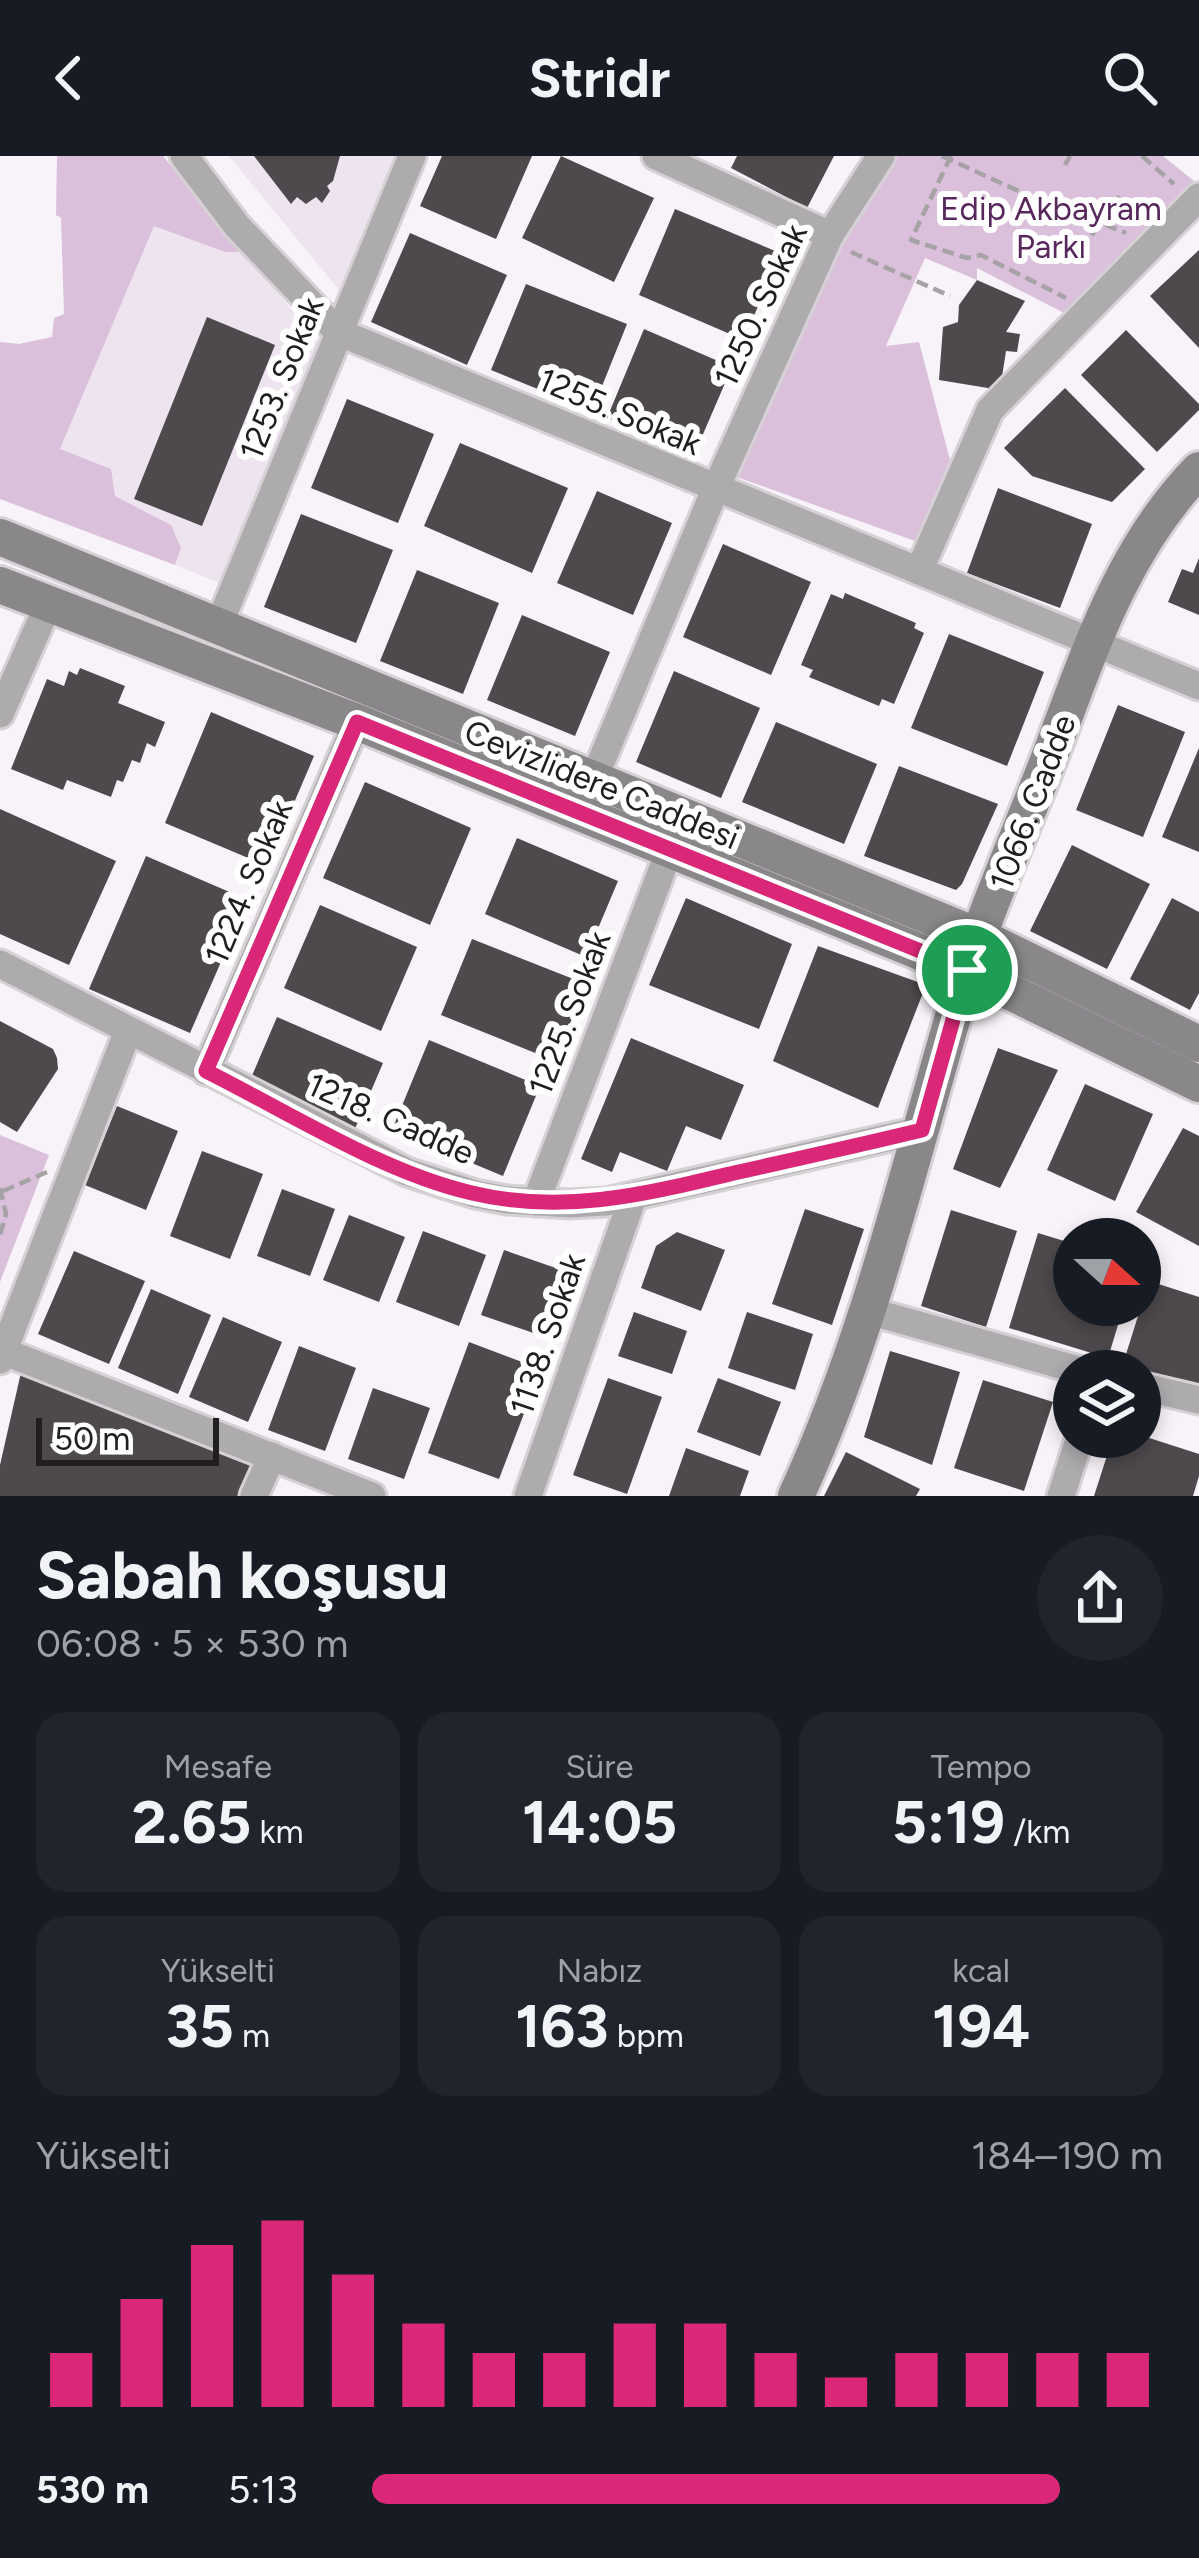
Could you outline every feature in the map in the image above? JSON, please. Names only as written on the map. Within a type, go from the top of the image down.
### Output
[{"type":"main road","name":"1066. Cadde","points":[[796,1496],[822,1440],[869,1311],[974,954],[1093,641],[1141,545],[1199,470]]},
{"type":"main road","name":"Cevizlidere Caddesi","points":[[0,537],[593,781],[974,954],[1199,1044]]},
{"type":"main road","name":"Cevizlidere Caddesi","points":[[0,585],[670,849],[974,954],[1199,1084]]},
{"type":"street","name":"1255. Sokak","points":[[184,156],[237,226],[338,332],[1199,686]]},
{"type":"street","name":"1253. Sokak","points":[[218,627],[412,156]]},
{"type":"street","points":[[656,156],[829,238]]},
{"type":"street","name":"1250. Sokak","points":[[593,781],[715,490],[829,238],[881,156]]},
{"type":"street","points":[[919,571],[990,410],[1154,243],[1188,192]]},
{"type":"street","points":[[0,714],[49,603]]},
{"type":"street","name":"1224. Sokak","points":[[206,1071],[357,722]]},
{"type":"street","name":"1225. Sokak","points":[[536,1202],[670,849]]},
{"type":"street","name":"1218. Cadde","points":[[0,964],[407,1172],[475,1194],[570,1204],[633,1197],[922,1130]]},
{"type":"street","points":[[128,1031],[1,1354],[372,1496]]},
{"type":"street","name":"1138. Sokak","points":[[528,1496],[633,1197]]},
{"type":"street","points":[[869,1311],[1053,1363]]},
{"type":"street","points":[[1161,1391],[1199,1400]]},
{"type":"street","points":[[254,1496],[272,1456]]},
{"type":"street","points":[[1060,1496],[1073,1458]]},
{"type":"path","points":[[942,156],[1023,193]]},
{"type":"path","points":[[1065,166],[1070,156]]},
{"type":"path","points":[[1142,156],[1188,192]]},
{"type":"path","points":[[950,158],[911,240],[967,258],[981,255],[1065,299]]},
{"type":"path","points":[[1081,250],[1121,194]]},
{"type":"path","points":[[1072,212],[1154,243]]},
{"type":"path","points":[[829,238],[950,296]]},
{"type":"path","points":[[0,1235],[6,1214],[2,1190],[78,1158]]},
{"type":"shaded area","points":[[229,156],[394,156],[339,290]]},
{"type":"shaded area","points":[[151,224],[225,252],[243,252],[318,341],[220,583],[175,565],[181,548],[171,525],[115,496],[60,450]]},
{"type":"green space","points":[[57,156],[163,156],[243,252],[225,252],[154,226],[60,449],[111,469],[115,496],[171,525],[181,548],[175,565],[0,499],[0,342],[19,344],[52,337],[54,318],[64,314],[61,218],[56,215]]},
{"type":"green space","name":"Edip Akbayram Parkı","points":[[890,156],[1163,156],[1194,181],[1064,313],[977,268],[977,280],[925,258],[886,346],[919,342],[950,460],[915,541],[737,477],[835,245]]},
{"type":"green space","points":[[0,1135],[49,1155],[0,1282]]},
{"type":"building","points":[[254,156],[340,156],[322,203],[316,197],[306,204],[297,197],[291,204]]},
{"type":"building","points":[[442,156],[532,156],[496,239],[420,206]]},
{"type":"building","points":[[561,156],[654,198],[614,282],[522,238]]},
{"type":"building","points":[[737,156],[834,156],[807,208],[731,168]]},
{"type":"building","points":[[675,209],[780,253],[744,340],[639,295]]},
{"type":"building","points":[[410,233],[507,275],[467,365],[371,322]]},
{"type":"building","points":[[1199,250],[1199,348],[1150,296]]},
{"type":"building","points":[[977,280],[1025,301],[1006,332],[1020,334],[1017,352],[1006,351],[1000,390],[939,380],[943,327],[958,322],[959,305]]},
{"type":"building","points":[[526,284],[627,324],[592,411],[491,370]]},
{"type":"building","points":[[207,317],[275,345],[202,526],[134,499]]},
{"type":"building","points":[[644,329],[732,367],[694,455],[607,418]]},
{"type":"building","points":[[1126,330],[1199,404],[1199,410],[1157,452],[1081,375]]},
{"type":"building","points":[[1065,388],[1145,469],[1112,502],[1032,476],[1004,448]]},
{"type":"building","points":[[347,399],[434,434],[398,523],[311,488]]},
{"type":"building","points":[[460,443],[568,488],[532,573],[424,526]]},
{"type":"building","points":[[998,488],[1092,524],[1060,608],[967,573]]},
{"type":"building","points":[[597,491],[672,523],[633,615],[557,583]]},
{"type":"building","points":[[301,514],[393,550],[356,643],[264,607]]},
{"type":"building","points":[[723,544],[811,582],[771,675],[683,637]]},
{"type":"building","points":[[1199,558],[1199,615],[1168,602],[1182,569],[1193,573]]},
{"type":"building","points":[[417,570],[499,603],[463,694],[380,661]]},
{"type":"building","points":[[845,593],[916,623],[914,628],[924,633],[894,704],[882,699],[879,706],[809,677],[813,670],[801,665],[831,594],[843,599]]},
{"type":"building","points":[[522,615],[610,652],[575,736],[487,700]]},
{"type":"building","points":[[949,634],[1044,672],[1007,766],[911,728]]},
{"type":"building","points":[[80,668],[125,686],[118,703],[165,722],[155,747],[147,743],[140,763],[132,760],[111,797],[67,780],[63,790],[11,769],[47,679],[64,686],[69,671],[77,675]]},
{"type":"building","points":[[674,671],[760,708],[721,798],[636,762]]},
{"type":"building","points":[[1118,705],[1185,732],[1143,837],[1076,810]]},
{"type":"building","points":[[211,712],[314,756],[267,866],[165,823]]},
{"type":"building","points":[[776,722],[877,764],[844,844],[742,802]]},
{"type":"building","points":[[1199,748],[1199,852],[1162,837]]},
{"type":"building","points":[[899,766],[998,804],[956,890],[864,856]]},
{"type":"building","points":[[365,782],[471,828],[430,925],[323,878]]},
{"type":"building","points":[[0,809],[116,861],[69,965],[0,934]]},
{"type":"building","points":[[517,838],[618,881],[586,957],[485,914]]},
{"type":"building","points":[[1072,845],[1150,884],[1107,969],[1030,931]]},
{"type":"building","points":[[146,856],[248,900],[190,1033],[89,989]]},
{"type":"building","points":[[686,898],[792,944],[759,1029],[649,985]]},
{"type":"building","points":[[1172,898],[1199,912],[1199,993],[1190,1010],[1130,979]]},
{"type":"building","points":[[320,905],[417,947],[381,1031],[284,988]]},
{"type":"building","points":[[472,939],[586,984],[555,1061],[441,1015]]},
{"type":"building","points":[[818,946],[926,985],[878,1108],[773,1061]]},
{"type":"building","points":[[277,1017],[383,1063],[354,1131],[248,1085]]},
{"type":"building","points":[[0,1021],[53,1049],[57,1058],[58,1069],[17,1132],[0,1122]]},
{"type":"building","points":[[631,1038],[744,1085],[721,1140],[686,1126],[667,1171],[620,1152],[612,1172],[581,1159]]},
{"type":"building","points":[[429,1040],[540,1086],[503,1176],[392,1130]]},
{"type":"building","points":[[998,1048],[1058,1070],[1000,1188],[953,1169]]},
{"type":"building","points":[[1085,1084],[1153,1114],[1115,1201],[1047,1170]]},
{"type":"building","points":[[117,1106],[178,1131],[146,1210],[85,1185]]},
{"type":"building","points":[[1183,1128],[1199,1136],[1199,1246],[1161,1225],[1161,1218],[1136,1212]]},
{"type":"building","points":[[202,1151],[263,1174],[230,1259],[170,1236]]},
{"type":"building","points":[[282,1189],[335,1209],[310,1276],[257,1256]]},
{"type":"building","points":[[805,1209],[864,1229],[832,1325],[772,1304]]},
{"type":"building","points":[[951,1210],[1017,1231],[986,1327],[921,1306]]},
{"type":"building","points":[[349,1215],[405,1237],[379,1302],[323,1280]]},
{"type":"building","points":[[423,1231],[486,1255],[459,1326],[396,1302]]},
{"type":"building","points":[[677,1232],[725,1250],[701,1311],[641,1288],[656,1246]]},
{"type":"building","points":[[1038,1233],[1053,1238],[1053,1326],[1118,1326],[1110,1350],[1082,1350],[1009,1328]]},
{"type":"building","points":[[504,1250],[573,1274],[551,1339],[481,1315]]},
{"type":"building","points":[[74,1251],[145,1281],[109,1364],[38,1334]]},
{"type":"building","points":[[1161,1285],[1199,1297],[1199,1391],[1161,1379],[1161,1350],[1127,1350],[1135,1326],[1161,1326]]},
{"type":"building","points":[[151,1289],[211,1315],[178,1394],[118,1368]]},
{"type":"building","points":[[634,1312],[687,1331],[672,1374],[618,1356]]},
{"type":"building","points":[[747,1312],[813,1334],[795,1390],[728,1368]]},
{"type":"building","points":[[223,1317],[282,1342],[248,1422],[189,1397]]},
{"type":"building","points":[[469,1342],[541,1369],[499,1479],[428,1453]]},
{"type":"building","points":[[299,1346],[356,1368],[325,1451],[268,1430]]},
{"type":"building","points":[[890,1351],[960,1372],[932,1465],[864,1437]]},
{"type":"building","points":[[22,1368],[252,1461],[238,1496],[0,1496],[0,1465]]},
{"type":"building","points":[[608,1378],[662,1397],[627,1494],[573,1475]]},
{"type":"building","points":[[718,1378],[781,1402],[760,1456],[697,1432]]},
{"type":"building","points":[[983,1380],[1053,1402],[1024,1491],[954,1468]]},
{"type":"building","points":[[373,1388],[430,1408],[404,1479],[348,1459]]},
{"type":"building","points":[[1161,1442],[1199,1454],[1193,1496],[1094,1496],[1106,1458],[1161,1458]]},
{"type":"building","points":[[686,1448],[749,1471],[740,1496],[669,1496]]},
{"type":"building","points":[[846,1452],[920,1489],[916,1496],[824,1496]]},
{"type":"route","points":[[357,722],[967,970],[922,1130],[606,1202],[507,1199],[443,1185],[407,1172],[206,1071],[357,722]]}]
